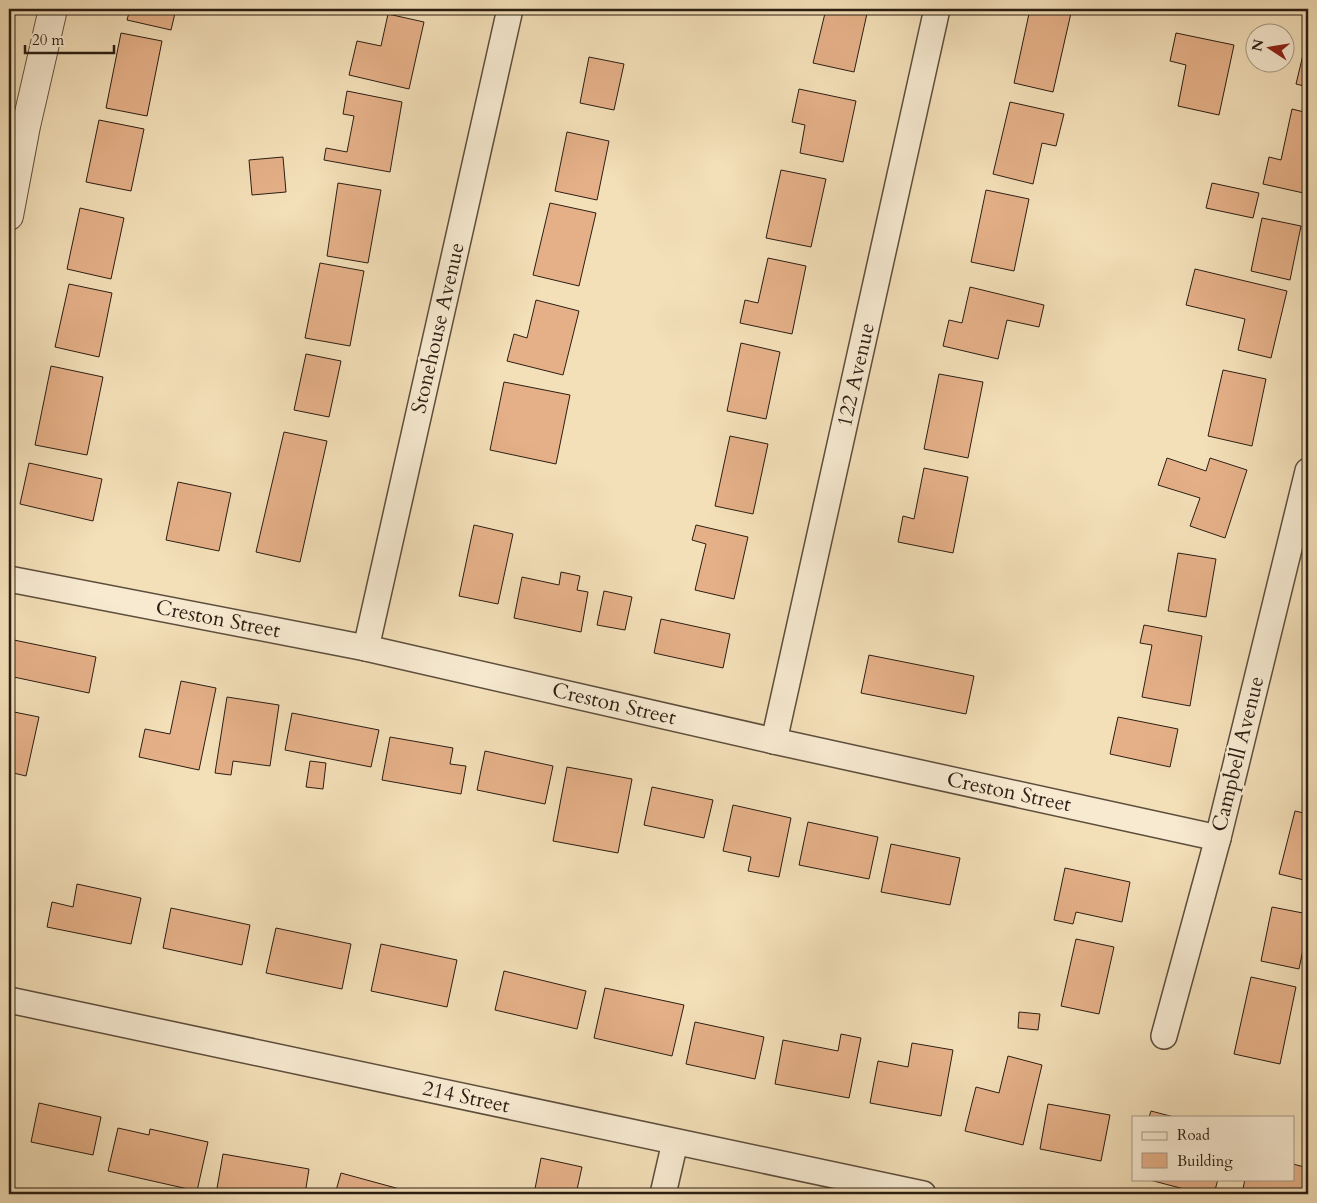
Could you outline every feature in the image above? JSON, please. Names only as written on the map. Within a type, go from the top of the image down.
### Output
[{"type":"street","points":[[9,216],[26,126],[53,9]]},
{"type":"street","name":"Stonehouse Avenue","points":[[366,648],[510,9]]},
{"type":"street","name":"122 Avenue","points":[[774,741],[937,9]]},
{"type":"street","name":"Campbell Avenue","points":[[1164,1036],[1218,838],[1308,471]]},
{"type":"street","name":"Creston Street","points":[[9,579],[366,648],[774,741],[1218,838]]},
{"type":"street","name":"214 Street","points":[[9,1000],[923,1194]]},
{"type":"street","points":[[663,1194],[675,1142]]},
{"type":"building","points":[[130,9],[176,9],[171,30],[127,20]]},
{"type":"building","points":[[826,9],[868,9],[854,72],[813,63]]},
{"type":"building","points":[[1030,9],[1052,9],[1071,13],[1053,92],[1014,83]]},
{"type":"building","points":[[388,14],[424,22],[409,89],[349,75],[357,41],[381,46]]},
{"type":"building","points":[[121,33],[162,41],[147,116],[106,108]]},
{"type":"building","points":[[1176,33],[1234,45],[1219,115],[1178,106],[1186,65],[1170,61]]},
{"type":"building","points":[[1308,34],[1308,87],[1296,84]]},
{"type":"building","points":[[589,57],[624,64],[614,110],[580,103]]},
{"type":"building","points":[[799,89],[856,101],[843,162],[800,153],[805,125],[792,122]]},
{"type":"building","points":[[347,91],[402,102],[390,172],[324,160],[326,148],[347,152],[354,116],[343,114]]},
{"type":"building","points":[[1010,102],[1064,114],[1056,146],[1042,143],[1033,184],[993,174]]},
{"type":"building","points":[[1292,109],[1308,113],[1308,194],[1263,184],[1269,157],[1281,160]]},
{"type":"building","points":[[99,120],[144,129],[131,191],[86,182]]},
{"type":"building","points":[[567,132],[609,141],[597,200],[555,191]]},
{"type":"building","points":[[283,157],[286,192],[252,195],[249,160]]},
{"type":"building","points":[[781,170],[826,179],[811,247],[766,238]]},
{"type":"building","points":[[338,183],[381,190],[368,263],[327,256]]},
{"type":"building","points":[[1212,183],[1259,193],[1253,218],[1206,208]]},
{"type":"building","points":[[986,190],[1029,199],[1014,271],[971,262]]},
{"type":"building","points":[[550,203],[596,213],[579,286],[533,275]]},
{"type":"building","points":[[80,208],[124,218],[111,279],[67,269]]},
{"type":"building","points":[[1262,218],[1301,226],[1290,280],[1251,271]]},
{"type":"building","points":[[768,258],[806,266],[792,334],[740,323],[745,300],[758,303]]},
{"type":"building","points":[[320,263],[364,271],[350,346],[305,338]]},
{"type":"building","points":[[1195,269],[1287,291],[1271,358],[1238,350],[1245,319],[1186,305]]},
{"type":"building","points":[[69,284],[112,293],[99,357],[55,347]]},
{"type":"building","points":[[970,287],[1044,305],[1039,327],[1007,320],[998,359],[943,346],[949,320],[962,323]]},
{"type":"building","points":[[536,300],[579,311],[563,375],[507,361],[514,334],[527,338]]},
{"type":"building","points":[[741,343],[780,352],[766,419],[727,411]]},
{"type":"building","points":[[306,354],[341,361],[329,417],[294,410]]},
{"type":"building","points":[[51,366],[103,377],[87,455],[35,445]]},
{"type":"building","points":[[1223,370],[1266,379],[1252,446],[1208,436]]},
{"type":"building","points":[[939,374],[983,382],[968,458],[924,449]]},
{"type":"building","points":[[504,382],[570,395],[556,464],[490,450]]},
{"type":"building","points":[[284,432],[327,441],[300,562],[256,552]]},
{"type":"building","points":[[730,436],[768,444],[753,514],[715,506]]},
{"type":"building","points":[[1167,458],[1206,471],[1210,458],[1247,470],[1225,538],[1190,526],[1200,498],[1158,485]]},
{"type":"building","points":[[29,463],[102,479],[93,521],[20,504]]},
{"type":"building","points":[[924,468],[968,477],[953,553],[898,542],[903,516],[914,519]]},
{"type":"building","points":[[178,482],[231,493],[219,551],[166,540]]},
{"type":"building","points":[[474,525],[513,534],[498,604],[459,596]]},
{"type":"building","points":[[696,525],[748,537],[734,599],[695,590],[706,544],[692,540]]},
{"type":"building","points":[[1178,553],[1216,559],[1206,617],[1168,611]]},
{"type":"building","points":[[561,572],[580,576],[577,590],[588,592],[581,632],[514,618],[522,577],[559,585]]},
{"type":"building","points":[[604,591],[632,597],[625,630],[597,625]]},
{"type":"building","points":[[661,619],[730,634],[723,668],[654,653]]},
{"type":"building","points":[[1144,625],[1202,636],[1190,706],[1142,697],[1152,645],[1140,643]]},
{"type":"building","points":[[9,639],[96,657],[89,693],[9,676]]},
{"type":"building","points":[[869,655],[974,676],[966,714],[861,693]]},
{"type":"building","points":[[181,681],[216,688],[199,770],[139,757],[145,729],[170,734]]},
{"type":"building","points":[[227,697],[279,705],[270,766],[233,761],[231,775],[215,773]]},
{"type":"building","points":[[9,711],[39,717],[26,776],[9,772]]},
{"type":"building","points":[[292,713],[379,730],[371,767],[285,750]]},
{"type":"building","points":[[1118,717],[1178,729],[1170,767],[1110,754]]},
{"type":"building","points":[[390,737],[453,748],[450,764],[466,766],[461,794],[382,780]]},
{"type":"building","points":[[485,751],[553,766],[545,804],[477,790]]},
{"type":"building","points":[[310,761],[326,763],[323,789],[306,787]]},
{"type":"building","points":[[567,767],[632,779],[618,853],[553,841]]},
{"type":"building","points":[[652,787],[713,800],[704,838],[644,825]]},
{"type":"building","points":[[733,805],[791,818],[779,877],[748,871],[751,857],[723,851]]},
{"type":"building","points":[[1295,811],[1308,814],[1308,881],[1279,874]]},
{"type":"building","points":[[808,822],[878,837],[869,879],[799,865]]},
{"type":"building","points":[[891,844],[960,858],[950,905],[881,892]]},
{"type":"building","points":[[1065,868],[1130,882],[1122,922],[1076,912],[1073,924],[1054,920]]},
{"type":"building","points":[[77,884],[141,898],[131,944],[47,927],[52,902],[73,907]]},
{"type":"building","points":[[1272,907],[1308,914],[1308,925],[1299,969],[1261,961]]},
{"type":"building","points":[[171,908],[250,925],[242,965],[163,948]]},
{"type":"building","points":[[276,928],[351,944],[342,989],[266,973]]},
{"type":"building","points":[[1076,939],[1114,947],[1099,1014],[1061,1006]]},
{"type":"building","points":[[381,944],[457,960],[447,1007],[371,991]]},
{"type":"building","points":[[504,971],[586,991],[577,1029],[495,1010]]},
{"type":"building","points":[[1251,977],[1296,987],[1280,1064],[1234,1054]]},
{"type":"building","points":[[605,988],[684,1005],[672,1056],[594,1038]]},
{"type":"building","points":[[1019,1012],[1040,1014],[1038,1030],[1018,1028]]},
{"type":"building","points":[[695,1022],[764,1037],[755,1079],[686,1064]]},
{"type":"building","points":[[841,1034],[861,1038],[849,1098],[775,1084],[783,1040],[838,1051]]},
{"type":"building","points":[[912,1043],[953,1050],[941,1116],[870,1103],[878,1061],[908,1067]]},
{"type":"building","points":[[1008,1056],[1042,1065],[1023,1145],[965,1131],[976,1087],[999,1093]]},
{"type":"building","points":[[39,1103],[101,1117],[93,1155],[31,1142]]},
{"type":"building","points":[[1048,1104],[1110,1115],[1101,1161],[1040,1149]]},
{"type":"building","points":[[1151,1111],[1170,1116],[1149,1116]]},
{"type":"building","points":[[118,1128],[149,1135],[150,1129],[208,1142],[197,1191],[108,1171]]},
{"type":"building","points":[[223,1154],[309,1169],[305,1194],[216,1194]]},
{"type":"building","points":[[541,1158],[582,1167],[576,1194],[534,1194]]},
{"type":"building","points":[[1294,1164],[1308,1168],[1308,1194],[1242,1194],[1245,1180],[1294,1180]]},
{"type":"building","points":[[341,1173],[418,1194],[335,1194]]},
{"type":"building","points":[[1150,1180],[1218,1180],[1214,1194],[1203,1194]]}]
